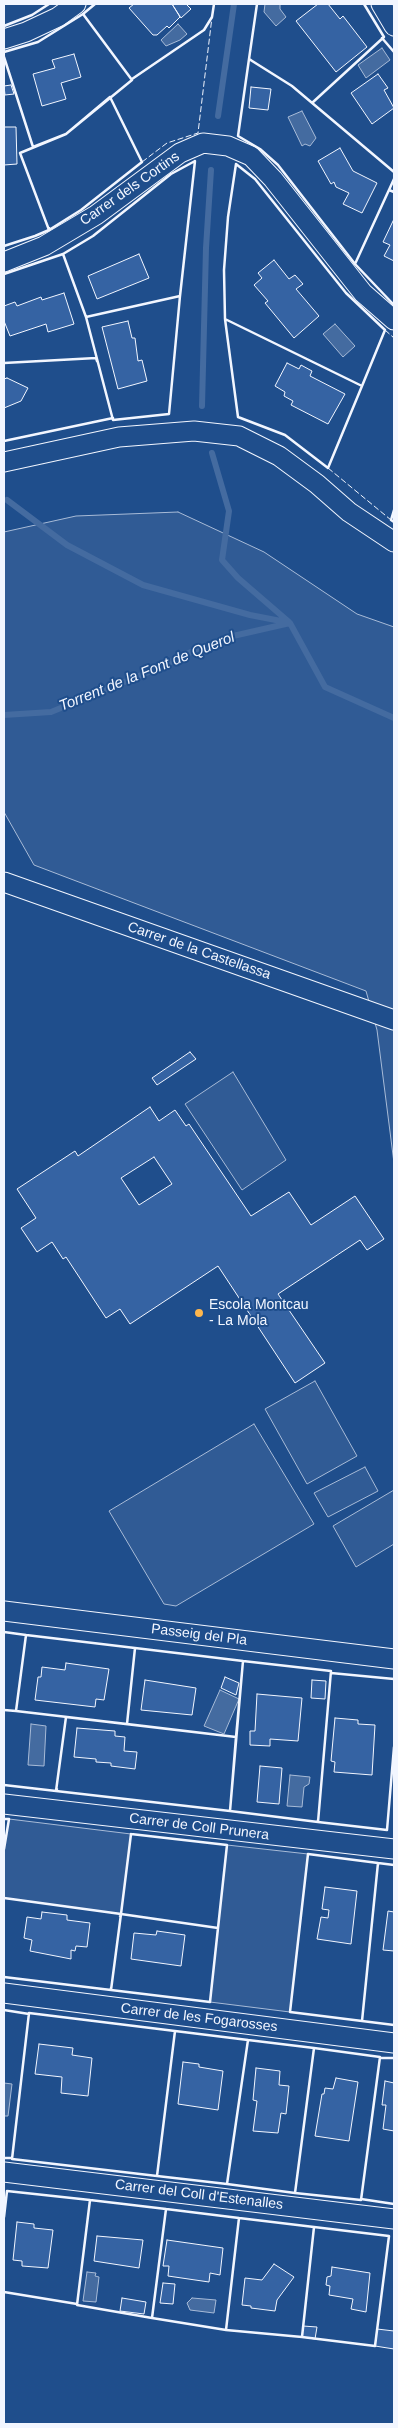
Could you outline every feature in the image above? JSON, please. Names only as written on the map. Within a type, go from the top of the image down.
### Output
[{"type":"street","points":[[4,39],[26,32],[58,17],[76,4]]},
{"type":"street","points":[[381,4],[394,26]]},
{"type":"street","name":"Carrer dels Cortins","points":[[4,262],[44,246],[96,216],[180,154],[203,143],[228,146],[251,156],[273,179],[363,293],[394,320]]},
{"type":"street","points":[[4,462],[119,437],[194,431],[240,436],[279,456],[317,484],[349,512],[394,542]]},
{"type":"street","name":"Carrer de la Castellassa","points":[[4,883],[394,1020]]},
{"type":"street","name":"Passeig del Pla","points":[[4,1610],[394,1659]]},
{"type":"street","name":"Carrer de Coll Prunera","points":[[4,1804],[394,1849]]},
{"type":"street","name":"Carrer de les Fogarosses","points":[[4,1993],[394,2043]]},
{"type":"street","name":"Carrer del Coll d'Estenalles","points":[[4,2172],[394,2219]]},
{"type":"shaded area","points":[[265,4],[280,4],[280,9],[286,17],[276,26],[264,12]]},
{"type":"shaded area","points":[[178,24],[187,34],[180,40],[166,46],[161,40]]},
{"type":"shaded area","points":[[382,48],[390,60],[366,78],[358,65]]},
{"type":"shaded area","points":[[302,111],[316,138],[310,146],[305,144],[302,146],[288,117]]},
{"type":"shaded area","points":[[335,324],[355,346],[343,357],[323,334]]},
{"type":"shaded area","points":[[178,512],[264,552],[357,614],[394,627],[394,1163],[377,1030],[366,991],[34,865],[4,812],[4,532],[76,516]]},
{"type":"shaded area","points":[[233,1072],[286,1160],[242,1190],[185,1104]]},
{"type":"shaded area","points":[[315,1381],[357,1456],[307,1484],[265,1409]]},
{"type":"shaded area","points":[[254,1424],[314,1524],[176,1606],[164,1604],[109,1511]]},
{"type":"shaded area","points":[[365,1467],[378,1491],[328,1517],[314,1493]]},
{"type":"shaded area","points":[[394,1490],[394,1544],[356,1567],[333,1526]]},
{"type":"shaded area","points":[[220,1690],[239,1699],[224,1734],[204,1726]]},
{"type":"shaded area","points":[[31,1724],[46,1726],[44,1766],[28,1765]]},
{"type":"shaded area","points":[[290,1775],[310,1777],[309,1784],[304,1787],[302,1807],[287,1806]]},
{"type":"shaded area","points":[[9,1819],[131,1834],[121,1914],[4,1898],[4,1849]]},
{"type":"shaded area","points":[[227,1845],[308,1854],[290,2012],[210,2002]]},
{"type":"shaded area","points":[[4,2083],[12,2084],[8,2116],[4,2116]]},
{"type":"shaded area","points":[[87,2272],[96,2273],[95,2276],[99,2277],[96,2302],[83,2301]]},
{"type":"shaded area","points":[[192,2298],[216,2300],[214,2313],[190,2310],[187,2303]]},
{"type":"building","points":[[134,4],[172,4],[180,17],[169,28],[167,26],[157,35],[153,35],[129,8]]},
{"type":"building","points":[[172,4],[186,4],[191,9],[181,18]]},
{"type":"building","points":[[318,4],[328,4],[340,19],[343,16],[367,47],[336,72],[296,21]]},
{"type":"building","points":[[74,54],[81,77],[61,83],[66,99],[42,106],[33,74],[55,68],[52,60]]},
{"type":"building","points":[[378,74],[388,88],[384,90],[394,108],[372,124],[351,93]]},
{"type":"building","points":[[11,85],[14,94],[5,95],[4,86]]},
{"type":"building","points":[[251,87],[271,89],[268,110],[249,108]]},
{"type":"building","points":[[4,127],[16,127],[17,164],[4,165]]},
{"type":"building","points":[[340,148],[353,171],[377,183],[362,213],[343,204],[349,193],[336,187],[334,182],[331,184],[318,161]]},
{"type":"building","points":[[394,219],[394,261],[384,256],[390,245],[383,242]]},
{"type":"building","points":[[139,254],[149,278],[97,299],[88,276]]},
{"type":"building","points":[[274,260],[289,279],[295,275],[303,284],[296,289],[319,316],[294,338],[265,303],[268,301],[254,285],[262,278],[258,273]]},
{"type":"building","points":[[64,293],[74,324],[48,332],[46,324],[10,336],[4,321],[4,306],[15,302],[17,306],[41,297],[42,300]]},
{"type":"building","points":[[128,321],[132,338],[135,338],[138,361],[142,360],[147,381],[118,389],[102,327]]},
{"type":"building","points":[[287,363],[299,369],[301,365],[312,371],[310,376],[345,394],[328,424],[291,405],[293,401],[284,396],[285,392],[275,386]]},
{"type":"building","points":[[7,378],[28,388],[21,401],[4,408],[4,379]]},
{"type":"building","points":[[190,1052],[196,1059],[157,1085],[152,1078]]},
{"type":"building","points":[[150,1107],[159,1121],[175,1110],[186,1126],[189,1124],[251,1216],[289,1192],[311,1225],[355,1196],[384,1239],[367,1250],[360,1240],[278,1294],[325,1363],[295,1383],[218,1266],[130,1324],[120,1309],[106,1318],[66,1257],[63,1259],[52,1242],[37,1252],[21,1228],[36,1218],[17,1189],[75,1151],[78,1156]],"holes":[[[154,1157],[172,1184],[139,1205],[121,1178]]]},
{"type":"building","points":[[66,1663],[109,1669],[104,1700],[96,1699],[95,1707],[35,1700],[38,1677],[41,1677],[42,1667],[65,1670]]},
{"type":"building","points":[[225,1677],[239,1683],[236,1695],[221,1688]]},
{"type":"building","points":[[145,1680],[196,1688],[192,1715],[141,1710]]},
{"type":"building","points":[[312,1680],[326,1681],[325,1699],[311,1698]]},
{"type":"building","points":[[257,1694],[302,1698],[298,1741],[270,1739],[270,1746],[250,1745],[250,1731],[255,1731]]},
{"type":"building","points":[[335,1718],[358,1720],[358,1724],[375,1725],[372,1775],[334,1772],[335,1762],[331,1761]]},
{"type":"building","points":[[77,1728],[115,1731],[115,1736],[125,1737],[124,1751],[137,1752],[135,1769],[111,1766],[111,1763],[96,1762],[96,1759],[74,1757]]},
{"type":"building","points":[[260,1766],[282,1768],[279,1804],[257,1802]]},
{"type":"building","points":[[325,1887],[357,1891],[351,1944],[317,1939],[321,1917],[328,1918],[329,1910],[322,1909]]},
{"type":"building","points":[[388,1911],[394,1912],[394,1951],[383,1950]]},
{"type":"building","points":[[42,1912],[67,1915],[67,1920],[90,1923],[87,1947],[76,1946],[75,1951],[71,1950],[71,1959],[30,1951],[32,1940],[24,1938],[27,1917],[41,1919]]},
{"type":"building","points":[[157,1931],[185,1935],[181,1966],[131,1959],[134,1933],[156,1935]]},
{"type":"building","points":[[39,2044],[73,2048],[72,2055],[92,2058],[88,2096],[61,2093],[62,2077],[35,2074]]},
{"type":"building","points":[[183,2062],[199,2064],[199,2067],[223,2071],[218,2110],[178,2104]]},
{"type":"building","points":[[256,2068],[280,2071],[279,2085],[289,2086],[286,2114],[281,2113],[278,2133],[253,2131],[257,2101],[253,2100]]},
{"type":"building","points":[[336,2078],[358,2082],[349,2141],[315,2136],[322,2094],[324,2094],[325,2088],[333,2089]]},
{"type":"building","points":[[385,2081],[394,2083],[394,2131],[383,2129],[386,2105],[382,2105]]},
{"type":"building","points":[[17,2222],[34,2224],[34,2228],[53,2230],[48,2268],[22,2266],[22,2261],[13,2260]]},
{"type":"building","points":[[97,2236],[143,2240],[139,2268],[94,2261]]},
{"type":"building","points":[[167,2240],[223,2248],[220,2275],[210,2273],[209,2282],[168,2276],[169,2266],[163,2266]]},
{"type":"building","points":[[274,2264],[294,2277],[277,2300],[275,2311],[242,2305],[245,2278],[262,2280]]},
{"type":"building","points":[[332,2267],[370,2273],[366,2312],[351,2309],[353,2299],[329,2295],[330,2286],[326,2285],[327,2277],[331,2276]]},
{"type":"building","points":[[163,2283],[175,2284],[173,2304],[160,2303]]},
{"type":"building","points":[[122,2298],[146,2302],[144,2314],[120,2311]]},
{"type":"building","points":[[303,2326],[317,2327],[315,2339],[302,2337]]},
{"type":"building","points":[[377,2329],[394,2331],[394,2349],[375,2346]]},
{"type":"waterway","points":[[218,116],[234,4]]},
{"type":"waterway","points":[[202,406],[206,248],[211,170]]},
{"type":"waterway","points":[[212,453],[229,511],[222,560],[238,578],[289,622]]},
{"type":"waterway","points":[[7,500],[67,545],[143,585],[250,615],[286,622]]},
{"type":"waterway","name":"Torrent de la Font de Querol","points":[[4,715],[51,712],[156,669],[197,649],[233,636],[290,623],[325,687],[394,718]]},
{"type":"fence","points":[[142,162],[167,143],[198,133],[212,17]]},
{"type":"fence","points":[[385,330],[394,338]]},
{"type":"fence","points":[[328,468],[391,520]]},
{"type":"wall","points":[[4,26],[32,15],[49,4]]},
{"type":"wall","points":[[84,15],[95,4]]},
{"type":"wall","points":[[132,79],[204,30],[212,17],[214,4]]},
{"type":"wall","points":[[251,60],[249,59],[257,4]]},
{"type":"wall","points":[[312,103],[384,37],[364,4]]},
{"type":"wall","points":[[4,52],[38,42],[83,14],[132,80],[66,134],[33,147],[4,57]]},
{"type":"wall","points":[[382,38],[394,52]]},
{"type":"wall","points":[[394,172],[292,86],[249,59],[238,136],[260,149],[278,165],[355,264],[394,179]]},
{"type":"wall","points":[[110,97],[142,162],[81,210],[49,230],[20,153],[66,134],[110,97]]},
{"type":"wall","points":[[195,161],[180,296],[86,317],[63,254],[93,236],[171,174],[195,161]]},
{"type":"wall","points":[[236,164],[255,179],[346,293],[385,330],[362,386],[225,319],[224,270],[228,217],[236,164]]},
{"type":"wall","points":[[390,188],[389,190],[394,192]]},
{"type":"wall","points":[[4,246],[35,236],[49,230],[49,228]]},
{"type":"wall","points":[[4,274],[63,254]]},
{"type":"wall","points":[[355,264],[394,305]]},
{"type":"wall","points":[[180,296],[169,414],[113,420],[86,317],[180,296]]},
{"type":"wall","points":[[225,319],[362,386],[328,468],[285,435],[238,417],[225,319]]},
{"type":"wall","points":[[4,363],[96,358],[97,361]]},
{"type":"wall","points":[[4,441],[113,418]]},
{"type":"wall","points":[[394,510],[391,520],[394,522]]},
{"type":"wall","points":[[4,1632],[26,1635]]},
{"type":"wall","points":[[26,1635],[135,1648],[127,1724],[16,1711],[26,1635]]},
{"type":"wall","points":[[135,1648],[243,1661],[236,1737],[127,1724],[135,1648]]},
{"type":"wall","points":[[243,1661],[331,1671],[318,1822],[230,1811],[243,1661]]},
{"type":"wall","points":[[331,1673],[394,1679]]},
{"type":"wall","points":[[4,1710],[16,1711]]},
{"type":"wall","points":[[66,1717],[236,1737],[230,1811],[56,1791],[66,1717]]},
{"type":"wall","points":[[318,1820],[318,1822],[387,1830],[394,1747]]},
{"type":"wall","points":[[4,1785],[56,1791],[57,1789]]},
{"type":"wall","points":[[4,1819],[9,1819],[4,1849]]},
{"type":"wall","points":[[131,1834],[227,1845],[218,1928],[121,1914],[131,1834]]},
{"type":"wall","points":[[362,2021],[378,1863],[308,1854],[290,2012],[394,2025]]},
{"type":"wall","points":[[378,1865],[378,1863],[394,1865]]},
{"type":"wall","points":[[4,1898],[121,1914],[120,1916]]},
{"type":"wall","points":[[121,1914],[218,1928],[210,2002],[111,1990],[121,1914]]},
{"type":"wall","points":[[4,1977],[111,1990],[111,1988]]},
{"type":"wall","points":[[4,2010],[29,2014]]},
{"type":"wall","points":[[29,2013],[175,2031],[157,2176],[12,2159],[29,2013]]},
{"type":"wall","points":[[175,2031],[248,2040],[227,2184],[157,2176],[175,2031]]},
{"type":"wall","points":[[248,2040],[314,2048],[295,2193],[227,2184],[248,2040]]},
{"type":"wall","points":[[314,2048],[380,2057],[361,2200],[295,2193],[314,2048]]},
{"type":"wall","points":[[380,2058],[394,2058]]},
{"type":"wall","points":[[4,2158],[12,2158]]},
{"type":"wall","points":[[4,2217],[7,2191],[90,2200],[166,2209],[152,2318],[77,2305],[90,2200]]},
{"type":"wall","points":[[361,2199],[394,2204]]},
{"type":"wall","points":[[166,2209],[239,2218],[226,2330],[152,2318],[166,2209]]},
{"type":"wall","points":[[239,2218],[314,2227],[302,2337],[226,2330],[239,2218]]},
{"type":"wall","points":[[314,2227],[389,2236],[375,2346],[302,2337],[314,2227]]},
{"type":"wall","points":[[4,2292],[77,2304]]},
{"type":"place","name":"Escola Montcau - La Mola","points":[[199,1313]]}]
